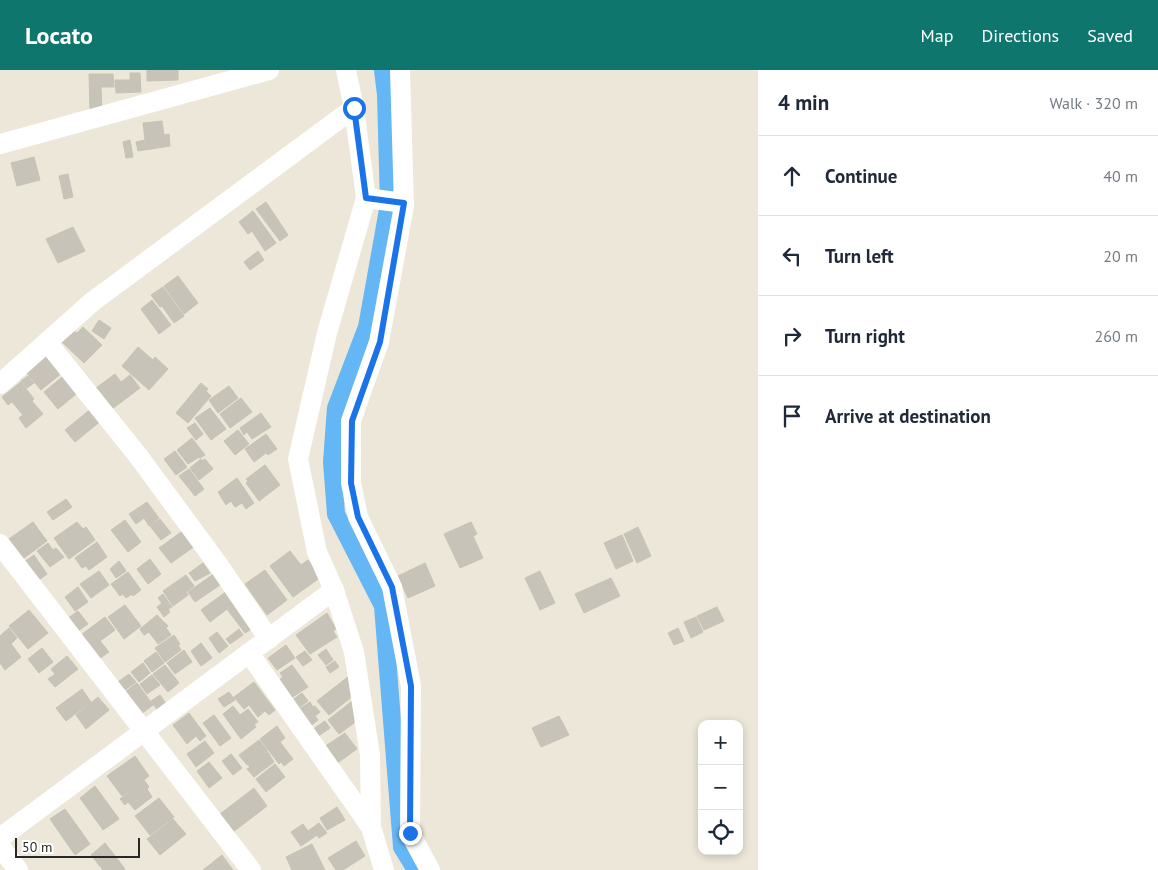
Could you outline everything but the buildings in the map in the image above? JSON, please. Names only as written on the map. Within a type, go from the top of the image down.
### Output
[{"type":"street","points":[[0,144],[269,70]]},
{"type":"street","points":[[346,70],[354,108],[366,198],[327,333],[298,460],[317,552],[334,590],[354,652],[370,755],[371,828],[384,870]]},
{"type":"street","points":[[400,70],[404,203],[380,342],[352,421],[351,483],[358,517],[392,587],[411,686],[410,833],[430,870]]},
{"type":"street","points":[[0,384],[92,302],[354,108]]},
{"type":"street","points":[[366,198],[404,203]]},
{"type":"street","points":[[47,342],[139,456],[217,563],[269,639]]},
{"type":"street","points":[[0,544],[251,870]]},
{"type":"street","points":[[0,838],[334,590]]},
{"type":"street","points":[[249,653],[371,828]]},
{"type":"street","points":[[0,846],[18,870]]},
{"type":"waterway","points":[[383,70],[386,95],[389,204],[367,327],[336,408],[332,462],[336,514],[383,606],[402,847],[416,870]]},
{"type":"route","points":[[354,108],[366,198],[404,203],[380,342],[352,421],[351,483],[358,517],[392,587],[411,686],[410,833]]}]
